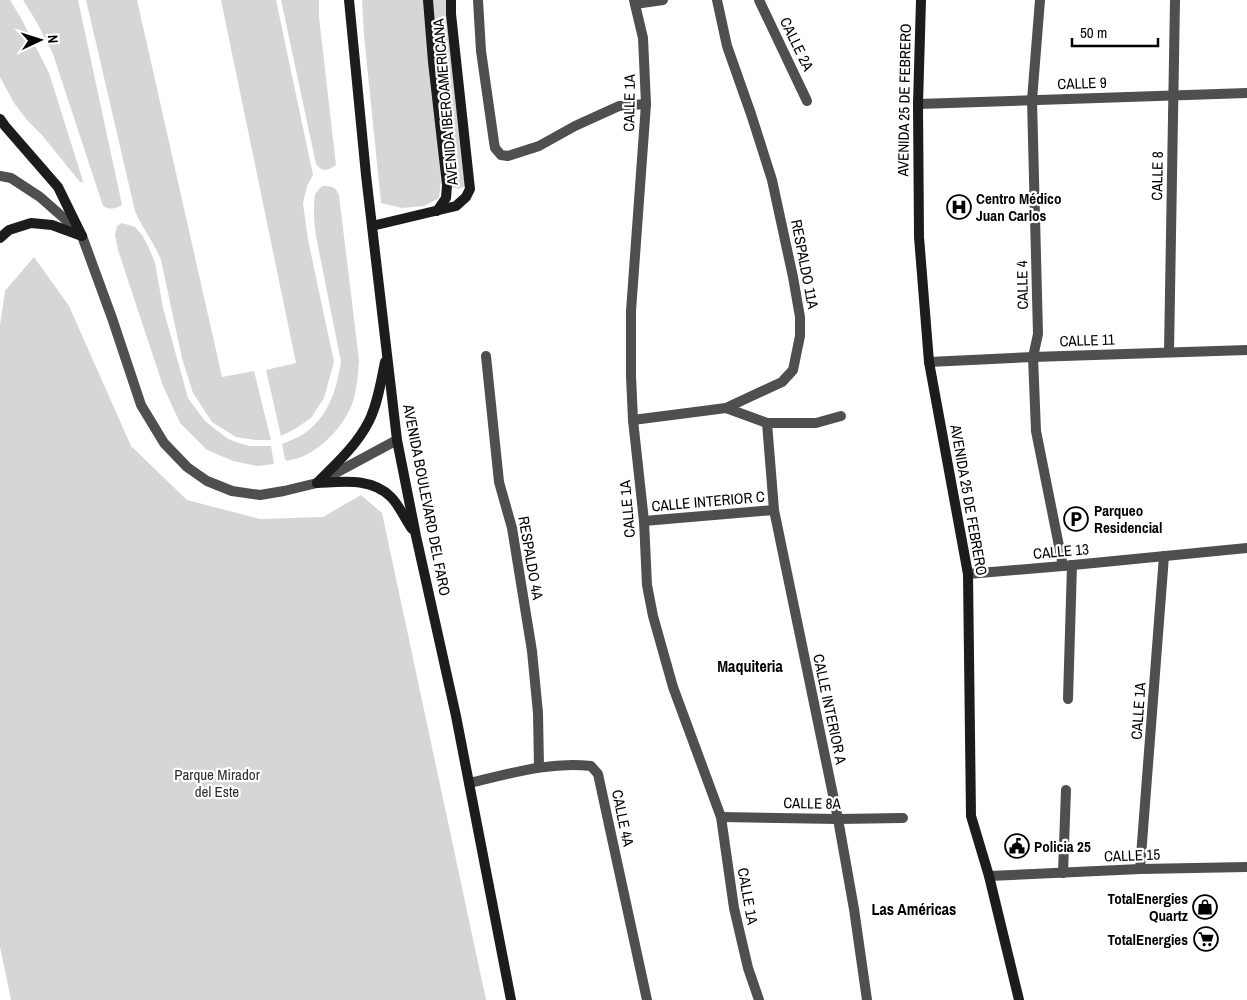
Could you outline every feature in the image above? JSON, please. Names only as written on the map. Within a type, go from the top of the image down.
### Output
[{"type":"street","name":"AVENIDA BOULEVARD DEL FARO","points":[[348,0],[397,440],[456,716],[511,1000]]},
{"type":"street","name":"AVENIDA IBEROAMERICANA","points":[[428,0],[447,185],[446,198],[437,211]]},
{"type":"street","name":"AVENIDA IBEROAMERICANA","points":[[372,226],[456,206],[466,198],[470,189],[451,0]]},
{"type":"street","points":[[478,0],[481,51],[494,142],[495,148],[501,155],[508,156],[539,146],[575,126],[619,106],[646,104]]},
{"type":"street","points":[[635,2],[663,0]]},
{"type":"street","name":"RESPALDO 11A","points":[[633,420],[726,408],[782,382],[793,370],[800,336],[800,317],[793,277],[772,180],[728,46],[717,0]]},
{"type":"street","name":"CALLE 2A","points":[[759,0],[808,101]]},
{"type":"street","name":"AVENIDA 25 DE FEBRERO","points":[[921,0],[918,104],[919,237],[929,362],[968,574],[971,816],[989,876],[1019,1000]]},
{"type":"street","name":"CALLE 4","points":[[1040,0],[1032,100],[1038,334],[1033,357],[1036,431],[1067,566],[1068,699]]},
{"type":"street","name":"CALLE 8","points":[[1169,352],[1175,0]]},
{"type":"street","name":"CALLE 1A","points":[[635,2],[643,38],[646,104],[632,310],[631,376],[633,420],[644,521],[647,585],[653,616],[673,687],[721,816],[734,908],[748,968],[759,1000]]},
{"type":"street","name":"CALLE 9","points":[[918,104],[1247,92]]},
{"type":"street","points":[[0,119],[58,186],[82,236],[141,405],[164,443],[187,468],[207,482],[232,491],[260,495],[317,483],[363,482],[379,487],[392,497],[416,536]]},
{"type":"street","points":[[0,176],[11,178],[40,197],[82,236]]},
{"type":"street","points":[[0,238],[9,230],[31,223],[52,225],[82,236]]},
{"type":"street","name":"CALLE 11","points":[[929,362],[1247,350]]},
{"type":"street","points":[[317,483],[357,440],[369,421],[387,353]]},
{"type":"street","name":"RESPALDO 4A","points":[[486,356],[499,482],[512,528],[532,652],[538,712],[539,767]]},
{"type":"street","points":[[726,408],[767,423],[816,424],[841,416]]},
{"type":"street","name":"CALLE INTERIOR A","points":[[767,423],[774,510],[838,819],[868,1000]]},
{"type":"street","points":[[317,483],[397,440]]},
{"type":"street","name":"CALLE INTERIOR C","points":[[644,521],[774,510]]},
{"type":"street","name":"CALLE 13","points":[[968,574],[1247,548]]},
{"type":"street","name":"CALLE 1A","points":[[1140,869],[1164,556]]},
{"type":"street","name":"CALLE 4A","points":[[469,783],[539,767],[591,766],[598,774],[647,1000]]},
{"type":"street","points":[[1063,873],[1066,790]]},
{"type":"street","name":"CALLE 8A","points":[[721,816],[838,819],[903,818]]},
{"type":"street","name":"CALLE 15","points":[[989,876],[1140,869],[1247,867]]},
{"type":"green space","points":[[0,0],[10,0],[49,73],[83,182],[80,182],[42,135],[27,120],[14,103],[0,77]]},
{"type":"green space","points":[[23,0],[78,0],[122,205],[120,206],[111,208],[103,206],[53,54]]},
{"type":"green space","points":[[86,0],[137,0],[222,377],[254,371],[271,440],[236,437],[212,422],[193,393],[182,358],[161,260],[135,211]]},
{"type":"green space","points":[[221,0],[276,0],[313,175],[307,186],[303,203],[308,240],[334,362],[324,398],[311,418],[281,436],[266,370],[296,363]]},
{"type":"green space","points":[[281,0],[319,0],[319,17],[336,165],[328,169],[323,169],[316,164]]},
{"type":"green space","points":[[362,0],[425,0],[441,182],[439,198],[424,206],[402,208],[381,203]]},
{"type":"green space","points":[[431,0],[449,0],[465,186],[459,189],[451,187]]},
{"type":"green space","points":[[322,186],[332,187],[339,195],[359,360],[357,384],[351,407],[343,422],[332,435],[306,455],[287,461],[282,444],[297,438],[307,431],[323,415],[335,390],[341,362],[316,236],[315,194]]},
{"type":"green space","points":[[122,223],[135,227],[142,235],[155,263],[163,308],[188,398],[205,421],[228,439],[249,446],[271,446],[274,464],[257,466],[233,461],[207,450],[180,423],[163,386],[118,250],[115,235],[117,226]]},
{"type":"green space","name":"Parque Mirador del Este","points":[[34,257],[69,306],[131,446],[187,500],[260,519],[323,517],[361,495],[382,513],[486,1000],[11,1000],[0,947],[0,325],[5,291]]},
{"type":"place","name":"Centro Médico Juan Carlos","points":[[959,207]]},
{"type":"place","name":"Parqueo Residencial","points":[[1076,519]]},
{"type":"place","name":"Policia 25","points":[[1017,846]]},
{"type":"place","name":"TotalEnergies Quartz","points":[[1205,907]]},
{"type":"place","name":"TotalEnergies","points":[[1206,939]]},
{"type":"district","name":"Maquiteria","points":[[750,666]]},
{"type":"district","name":"Las Américas","points":[[914,909]]}]
